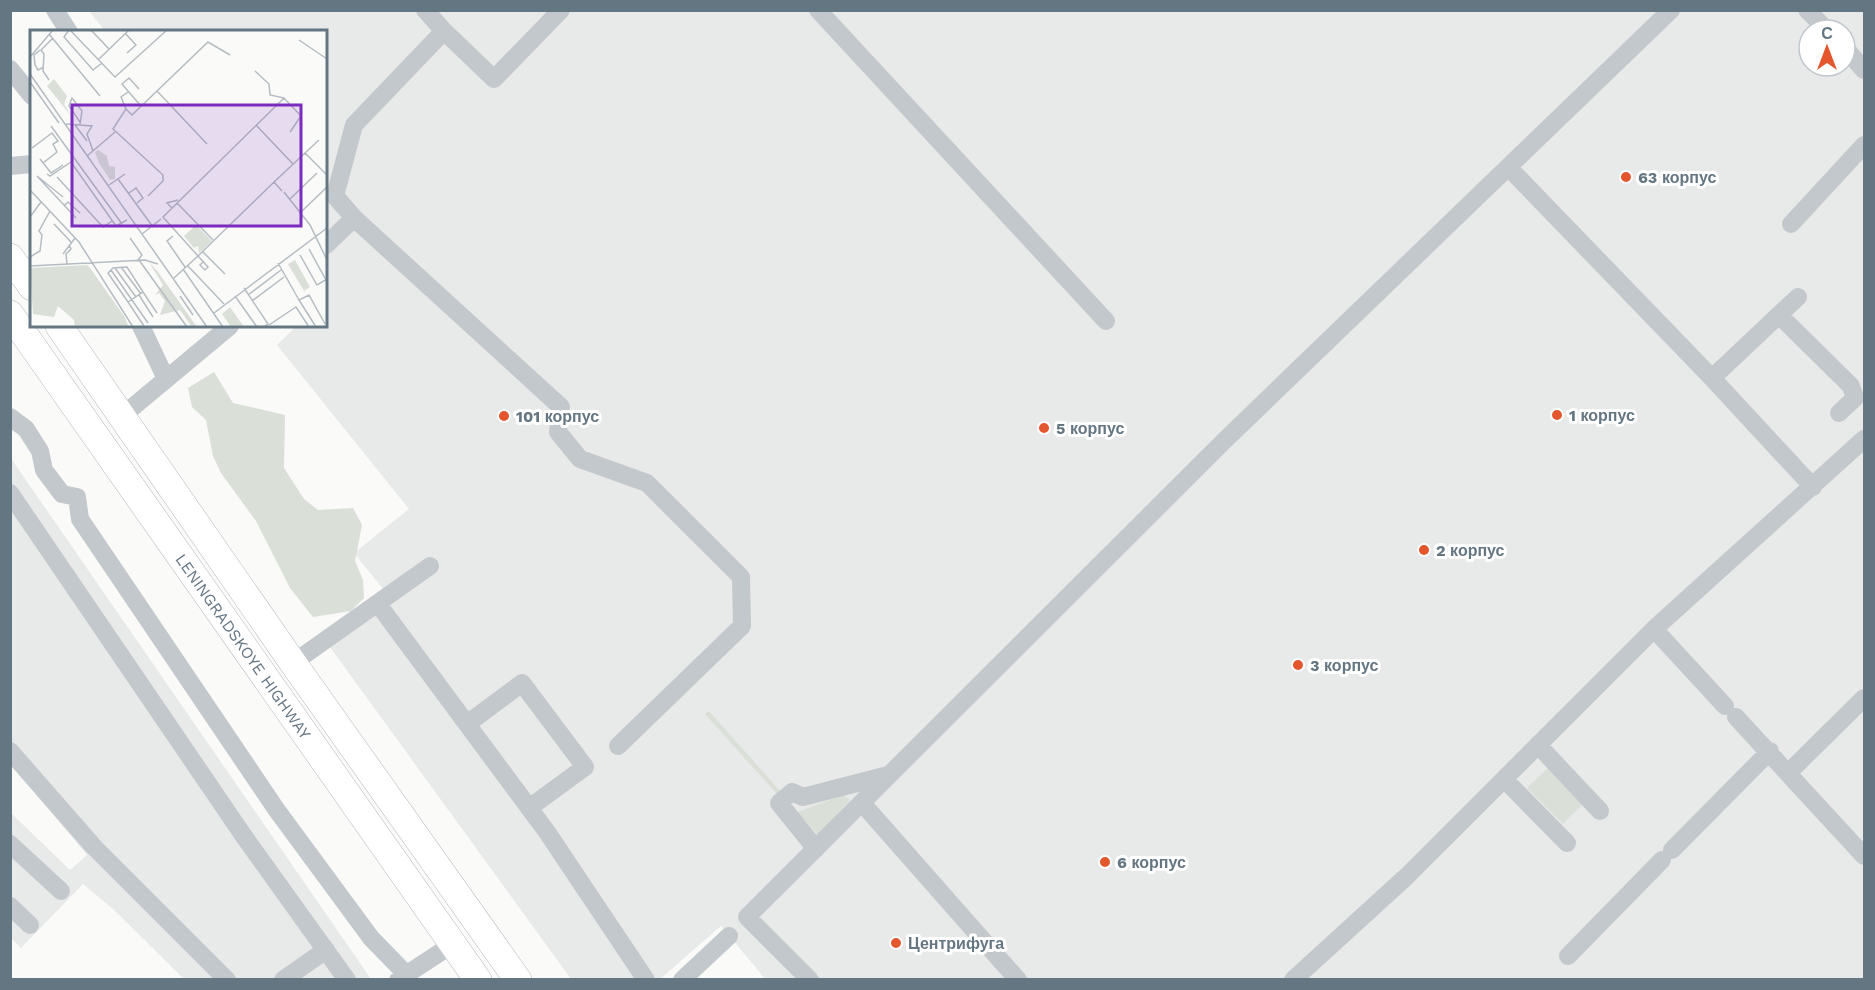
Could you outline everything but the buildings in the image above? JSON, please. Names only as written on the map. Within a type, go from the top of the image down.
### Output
[{"type":"highway","points":[[10,257],[30,284]]},
{"type":"highway","name":"LENINGRADSKOYE HIGHWAY","points":[[10,314],[478,980]]},
{"type":"highway","name":"LENINGRADSKOYE HIGHWAY","points":[[59,327],[293,663],[519,980]]},
{"type":"lane","points":[[55,10],[68,30]]},
{"type":"lane","points":[[425,10],[444,32],[494,79],[561,11]]},
{"type":"lane","points":[[818,10],[1106,321]]},
{"type":"lane","points":[[810,980],[747,917],[1225,440],[1671,10]]},
{"type":"lane","points":[[444,32],[354,125],[335,196],[354,218],[561,407],[558,432],[580,459],[647,483],[741,577],[742,626],[618,746]]},
{"type":"lane","points":[[10,69],[30,94]]},
{"type":"lane","points":[[1791,224],[1864,145]]},
{"type":"lane","points":[[1509,168],[1712,378],[1813,487]]},
{"type":"lane","points":[[327,244],[354,218]]},
{"type":"lane","points":[[1712,378],[1798,297]]},
{"type":"lane","points":[[1779,315],[1851,386],[1855,398],[1839,413]]},
{"type":"lane","points":[[141,327],[166,379]]},
{"type":"lane","points":[[122,416],[229,327]]},
{"type":"lane","points":[[14,424],[40,451],[44,470],[62,494],[77,497],[80,519],[276,809],[402,977],[453,944]]},
{"type":"lane","points":[[1293,980],[1407,876],[1654,629],[1864,439]]},
{"type":"lane","points":[[10,494],[236,825],[347,980]]},
{"type":"lane","points":[[293,663],[430,566]]},
{"type":"lane","points":[[378,604],[529,808],[646,980]]},
{"type":"lane","points":[[1654,629],[1770,751],[1864,856]]},
{"type":"lane","points":[[467,724],[522,683],[571,748],[585,767],[529,808]]},
{"type":"lane","points":[[1789,772],[1864,698]]},
{"type":"lane","points":[[1538,745],[1600,810]]},
{"type":"lane","points":[[10,751],[94,847],[227,980]]},
{"type":"lane","points":[[1568,956],[1770,751]]},
{"type":"lane","points":[[816,849],[779,803],[792,792],[803,797],[892,773]]},
{"type":"lane","points":[[1504,779],[1568,843]]},
{"type":"lane","points":[[862,803],[1018,980]]},
{"type":"lane","points":[[10,843],[61,891]]},
{"type":"lane","points":[[10,906],[30,925]]},
{"type":"lane","points":[[682,980],[729,936]]},
{"type":"lane","points":[[283,980],[326,950]]},
{"type":"shaded area","points":[[89,11],[1864,11],[1864,979],[766,980],[721,926],[660,979],[571,979],[330,647],[393,601],[354,553],[409,509],[277,345],[295,327],[327,327],[327,30],[104,30]]},
{"type":"shaded area","points":[[214,372],[233,403],[285,415],[284,468],[304,499],[318,510],[353,508],[362,525],[355,561],[363,580],[364,598],[351,611],[313,617],[290,588],[256,521],[221,473],[213,456],[206,420],[192,407],[188,388]]},
{"type":"shaded area","points":[[10,457],[371,979],[184,979],[113,909],[83,884],[21,948],[11,938],[11,813],[70,870],[87,855],[11,765]]},
{"type":"shaded area","points":[[709,711],[780,791],[777,794],[705,714]]},
{"type":"shaded area","points":[[1549,767],[1584,803],[1563,824],[1527,788]]},
{"type":"shaded area","points":[[843,795],[850,800],[818,835],[797,812]]},
{"type":"place","name":"63 корпус","points":[[1626,177]]},
{"type":"place","name":"1 корпус","points":[[1557,415]]},
{"type":"place","name":"101 корпус","points":[[504,416]]},
{"type":"place","name":"5 корпус","points":[[1044,428]]},
{"type":"place","name":"2 корпус","points":[[1424,550]]},
{"type":"place","name":"3 корпус","points":[[1298,665]]},
{"type":"place","name":"6 корпус","points":[[1105,862]]},
{"type":"place","name":"Центрифуга","points":[[896,943]]}]
